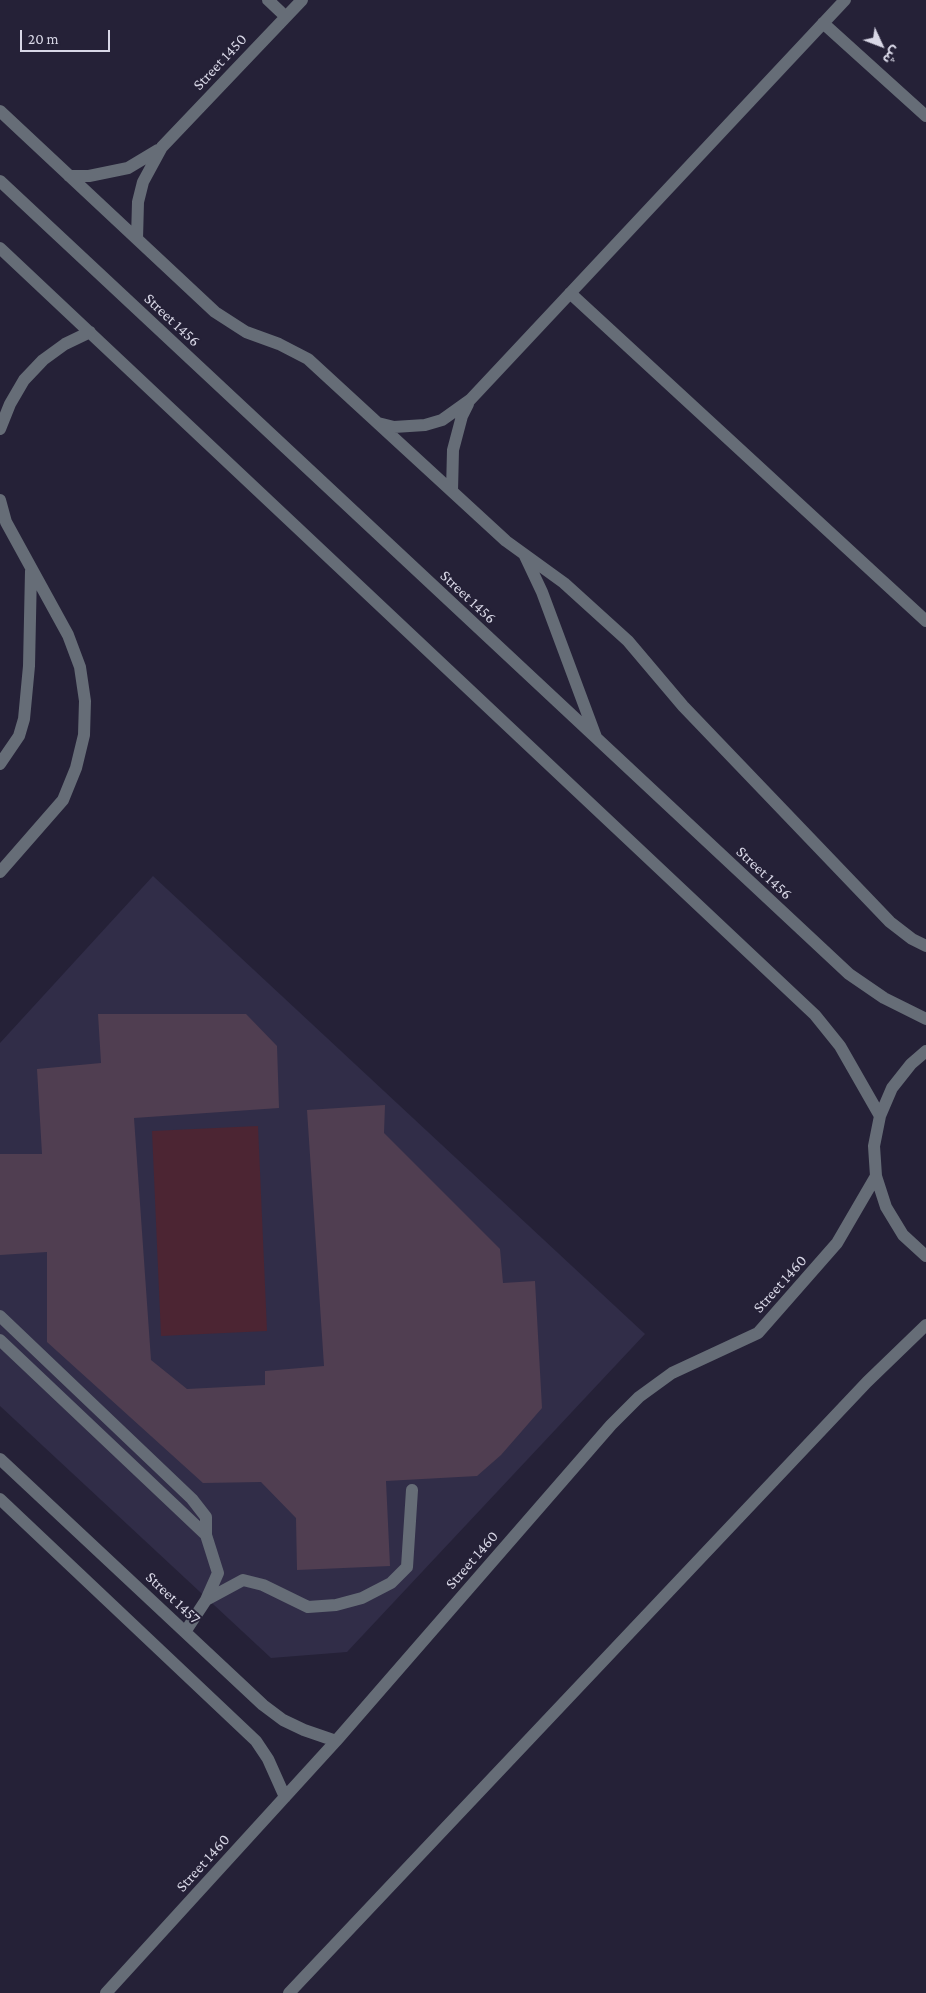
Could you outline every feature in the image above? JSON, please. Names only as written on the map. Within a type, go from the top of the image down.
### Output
[{"type":"street","points":[[268,0],[286,17]]},
{"type":"street","name":"Street 1450","points":[[137,239],[136,220],[140,195],[152,164],[162,147],[302,0]]},
{"type":"street","points":[[378,424],[410,427],[425,425],[442,420],[470,400],[845,0]]},
{"type":"street","points":[[823,23],[926,116]]},
{"type":"street","points":[[0,111],[215,312],[246,332],[279,344],[308,359],[525,556],[564,583],[628,641],[683,706],[890,922],[912,939],[926,946]]},
{"type":"street","name":"Street 1450","points":[[69,176],[89,176],[128,168],[162,147]]},
{"type":"street","name":"Street 1456","points":[[0,181],[848,974],[884,998],[926,1019]]},
{"type":"street","points":[[0,248],[815,1015],[840,1046],[880,1116]]},
{"type":"street","points":[[570,293],[926,621]]},
{"type":"street","points":[[0,430],[10,404],[24,380],[43,360],[65,344],[90,332]]},
{"type":"street","points":[[452,491],[453,450],[462,416],[470,400]]},
{"type":"street","points":[[0,500],[6,522],[68,635],[80,667],[85,701],[84,735],[76,768],[63,800],[0,872]]},
{"type":"street","points":[[525,556],[542,592],[597,740]]},
{"type":"street","points":[[0,764],[19,736],[26,711],[31,570]]},
{"type":"street","points":[[926,1052],[911,1064],[892,1088],[880,1116],[874,1146],[876,1176],[890,1214],[903,1235],[926,1256]]},
{"type":"street","name":"Street 1460","points":[[106,1993],[336,1741],[611,1424],[672,1373],[758,1333],[837,1243],[876,1176]]},
{"type":"street","points":[[0,1316],[192,1499],[206,1517],[206,1535],[218,1573],[206,1600],[185,1632]]},
{"type":"street","points":[[289,1993],[881,1368],[926,1325]]},
{"type":"street","points":[[0,1340],[206,1535]]},
{"type":"street","name":"Street 1457","points":[[0,1459],[263,1705],[283,1720],[304,1730],[336,1741]]},
{"type":"street","points":[[206,1600],[243,1580],[263,1585],[308,1607],[336,1605],[362,1598],[384,1587],[391,1583],[407,1567],[412,1490]]},
{"type":"street","points":[[0,1499],[256,1741],[268,1759],[285,1797]]},
{"type":"shaded area","points":[[153,876],[645,1334],[347,1652],[271,1658],[0,1406],[0,1043]]},
{"type":"shaded area","points":[[258,1126],[267,1331],[161,1336],[152,1131]]},
{"type":"building","points":[[98,1014],[246,1014],[277,1046],[279,1108],[134,1118],[151,1360],[187,1389],[265,1385],[265,1371],[324,1366],[307,1110],[385,1105],[384,1133],[500,1249],[503,1283],[535,1281],[542,1408],[501,1455],[477,1476],[386,1481],[390,1566],[297,1570],[296,1518],[261,1482],[203,1483],[47,1342],[47,1252],[0,1255],[0,1154],[42,1154],[37,1069],[101,1063]]}]
